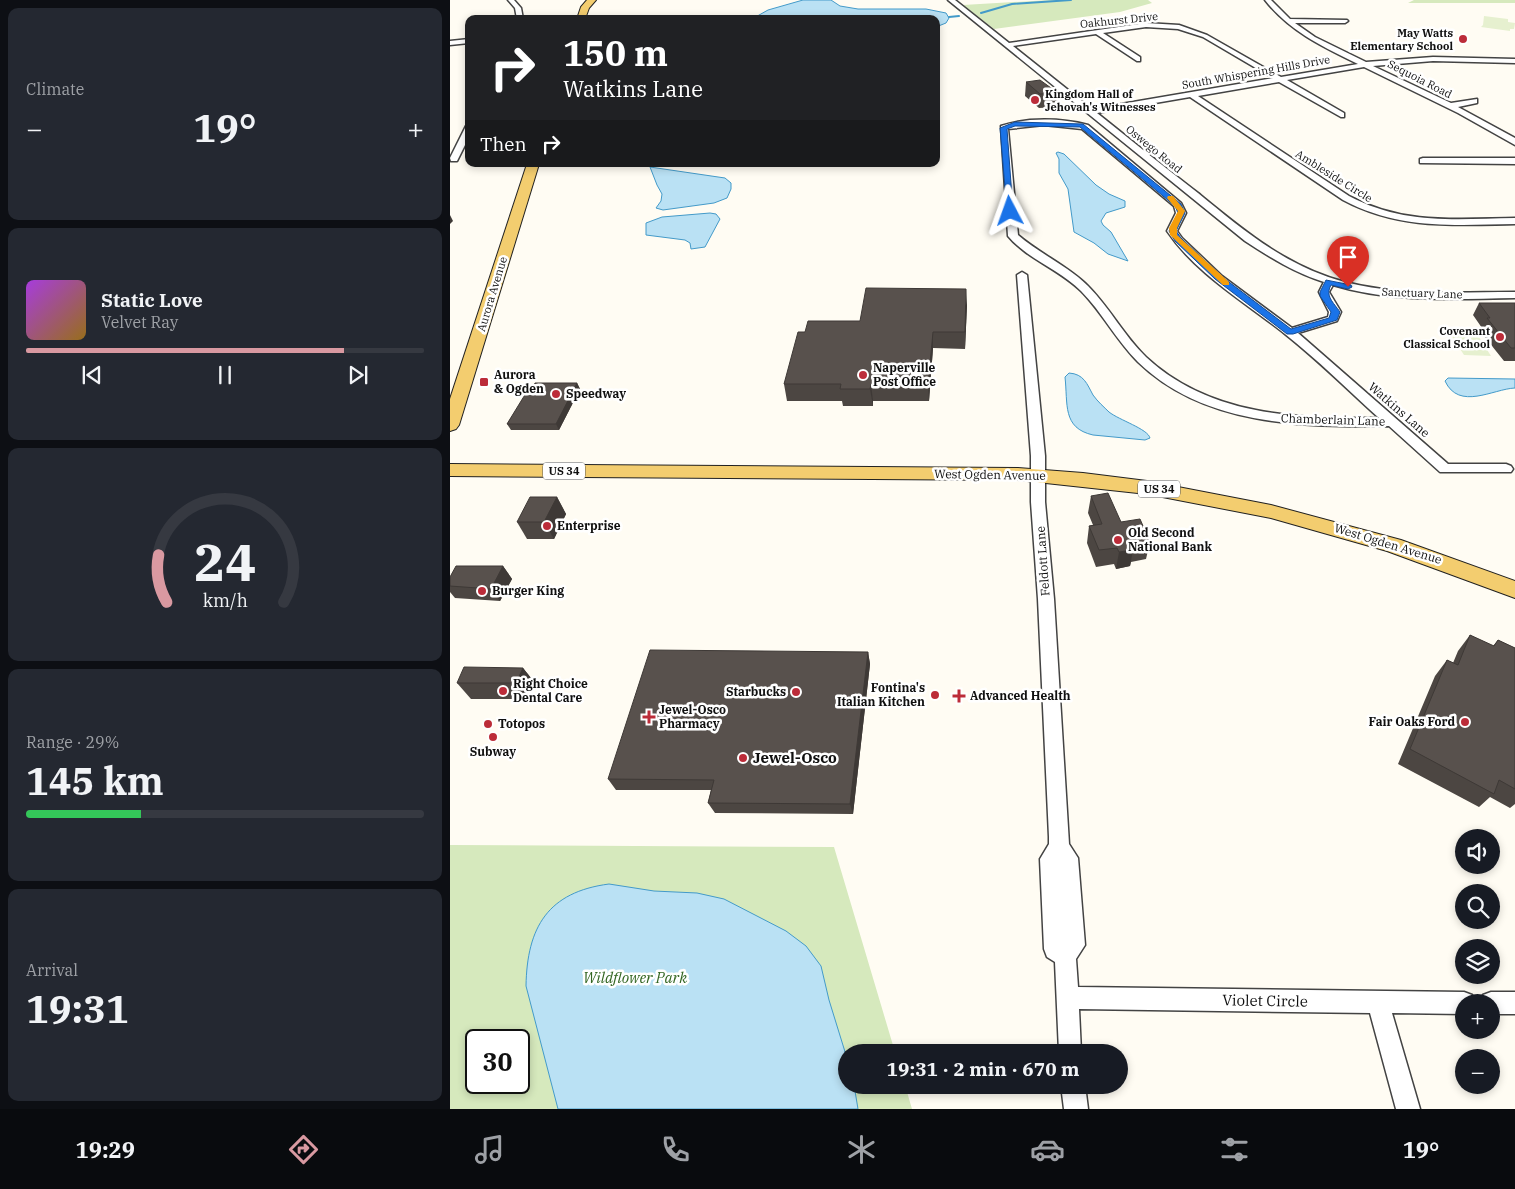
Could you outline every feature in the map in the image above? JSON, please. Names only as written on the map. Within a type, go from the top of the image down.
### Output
[{"type":"main road","points":[[582,15],[587,2]]},
{"type":"main road","name":"Aurora Avenue","points":[[450,425],[532,167]]},
{"type":"main road","name":"West Ogden Avenue","points":[[450,470],[1039,476],[1156,488],[1214,498],[1292,516],[1424,554],[1515,590]]},
{"type":"street","points":[[511,0],[518,8],[519,15]]},
{"type":"street","name":"Oswego Road","points":[[951,0],[1265,251],[1288,266],[1329,282]]},
{"type":"street","name":"Sequoia Road","points":[[1268,0],[1289,22],[1320,41],[1449,106],[1515,142]]},
{"type":"street","points":[[1174,26],[1180,16]]},
{"type":"street","points":[[1289,22],[1345,21]]},
{"type":"street","name":"Oakhurst Drive","points":[[1007,45],[1146,25],[1174,26],[1196,32],[1342,115]]},
{"type":"street","points":[[1097,32],[1136,59]]},
{"type":"street","points":[[450,43],[465,41]]},
{"type":"street","name":"South Whispering Hills Drive","points":[[1090,112],[1366,65],[1434,58],[1515,61]]},
{"type":"street","name":"Ambleside Circle","points":[[1190,94],[1346,198],[1373,212],[1392,218],[1411,220],[1515,221]]},
{"type":"street","points":[[1449,106],[1474,102]]},
{"type":"street","name":"Watkins Lane","points":[[1083,287],[1013,236],[1011,231],[1003,130],[1006,126],[1015,124],[1072,124],[1085,127],[1178,205],[1181,213],[1172,231],[1178,240],[1218,278],[1290,332],[1445,469],[1506,469]]},
{"type":"street","points":[[452,159],[465,135]]},
{"type":"street","points":[[452,159],[465,157]]},
{"type":"street","points":[[1423,161],[1515,161]]},
{"type":"street","name":"Feldott Lane","points":[[1022,275],[1039,476],[1038,502],[1046,599],[1059,847],[1050,859],[1055,949],[1065,956],[1070,1044]]},
{"type":"street","points":[[1290,332],[1333,320],[1335,312],[1324,296],[1329,282]]},
{"type":"street","name":"Sanctuary Lane","points":[[1329,282],[1364,290],[1402,294],[1515,295]]},
{"type":"street","name":"Chamberlain Lane","points":[[1083,287],[1142,360],[1169,381],[1200,398],[1243,412],[1278,419],[1312,422],[1392,422]]},
{"type":"street","name":"Violet Circle","points":[[1067,998],[1455,1003]]},
{"type":"street","points":[[1378,1002],[1408,1109]]},
{"type":"street","points":[[1500,1003],[1515,1004]]},
{"type":"street","points":[[1074,1094],[1076,1109]]},
{"type":"green space","points":[[1050,0],[1148,0],[1152,3],[1120,12],[994,29],[963,5]]},
{"type":"green space","points":[[1414,0],[1515,0],[1515,3],[1408,3]]},
{"type":"green space","points":[[1484,16],[1508,19],[1508,22],[1515,23],[1514,29],[1510,29],[1510,31],[1481,27]]},
{"type":"green space","points":[[1448,330],[1475,331],[1491,356],[1464,355]]},
{"type":"green space","name":"Wildflower Park","points":[[450,845],[834,847],[893,1044],[838,1044],[838,1094],[908,1094],[912,1109],[450,1109]]},
{"type":"water","points":[[803,0],[831,0],[840,6],[858,9],[926,9],[946,13],[949,18],[946,23],[940,25],[940,15],[759,15],[768,10]]},
{"type":"water","points":[[1056,153],[1064,154],[1096,185],[1109,194],[1125,201],[1125,207],[1106,213],[1101,221],[1111,232],[1128,261],[1108,254],[1094,243],[1074,232],[1068,189],[1059,173],[1059,159]]},
{"type":"water","points":[[650,167],[725,178],[731,183],[731,189],[727,198],[714,203],[663,210],[656,208],[661,201],[662,194]]},
{"type":"water","points":[[716,214],[720,219],[705,247],[691,249],[690,243],[685,240],[646,235],[646,223],[662,217]]},
{"type":"water","points":[[1069,373],[1082,378],[1095,398],[1109,412],[1144,431],[1150,438],[1145,440],[1093,435],[1083,432],[1076,427],[1068,413],[1065,377]]},
{"type":"water","points":[[1448,378],[1515,379],[1515,388],[1468,397],[1459,395],[1451,390],[1445,381]]},
{"type":"water","points":[[609,884],[654,891],[697,893],[724,899],[786,931],[806,946],[821,966],[843,1044],[838,1044],[838,1094],[856,1094],[858,1109],[558,1109],[526,986],[527,965],[531,946],[545,916],[556,904],[570,895],[588,888]]},
{"type":"building","points":[[1040,80],[1058,93],[1040,94],[1026,82]]},
{"type":"building","name":"Naperville Post Office","points":[[866,288],[966,289],[965,332],[933,332],[928,384],[871,384],[870,389],[840,389],[841,384],[784,384],[798,332],[805,332],[808,321],[860,321]]},
{"type":"building","points":[[1479,303],[1515,303],[1515,348],[1511,348],[1487,318],[1490,318]]},
{"type":"building","points":[[535,383],[577,383],[556,424],[507,424],[526,393],[529,393]]},
{"type":"building","points":[[1108,493],[1121,522],[1140,519],[1150,542],[1131,545],[1133,550],[1119,552],[1117,548],[1099,550],[1089,526],[1102,524],[1091,496]]},
{"type":"building","points":[[530,497],[557,497],[544,522],[517,522]]},
{"type":"building","points":[[456,566],[503,566],[491,589],[450,586],[450,577]]},
{"type":"building","name":"Fair Oaks Ford","points":[[1470,635],[1494,646],[1498,640],[1515,648],[1515,789],[1499,780],[1494,794],[1410,749],[1447,660],[1458,665]]},
{"type":"building","name":"Jewel-Osco","points":[[650,650],[868,652],[850,804],[708,803],[714,780],[608,779]]},
{"type":"building","points":[[464,667],[523,668],[516,683],[457,683]]},
{"type":"waterway","points":[[981,13],[1012,4],[1071,0]]},
{"type":"waterway","points":[[949,17],[959,16]]},
{"type":"slow traffic","points":[[1170,198],[1178,205],[1181,211],[1172,231],[1174,235],[1226,284]]},
{"type":"place","name":"May Watts Elementary School","points":[[1463,39]]},
{"type":"place","name":"Kingdom Hall of Jehovah's Witnesses","points":[[1035,100]]},
{"type":"place","name":"Covenant Classical School","points":[[1500,337]]},
{"type":"place","name":"Naperville Post Office","points":[[863,375]]},
{"type":"place","name":"Aurora & Ogden","points":[[484,382]]},
{"type":"place","name":"Speedway","points":[[556,394]]},
{"type":"place","name":"Enterprise","points":[[547,526]]},
{"type":"place","name":"Old Second National Bank","points":[[1118,540]]},
{"type":"place","name":"Burger King","points":[[482,591]]},
{"type":"place","name":"Right Choice Dental Care","points":[[503,691]]},
{"type":"place","name":"Starbucks","points":[[796,692]]},
{"type":"place","name":"Fontina's Italian Kitchen","points":[[935,695]]},
{"type":"place","name":"Advanced Health","points":[[959,696]]},
{"type":"place","name":"Jewel-Osco Pharmacy","points":[[649,717]]},
{"type":"place","name":"Fair Oaks Ford","points":[[1465,722]]},
{"type":"place","name":"Totopos","points":[[488,724]]},
{"type":"place","name":"Subway","points":[[493,737]]},
{"type":"place","name":"Jewel-Osco","points":[[743,758]]},
{"type":"route","points":[[1010,211],[1004,128],[1015,124],[1081,125],[1178,205],[1181,213],[1172,231],[1178,240],[1218,278],[1290,332],[1333,320],[1335,312],[1324,296],[1326,287],[1329,282],[1348,287]]}]
